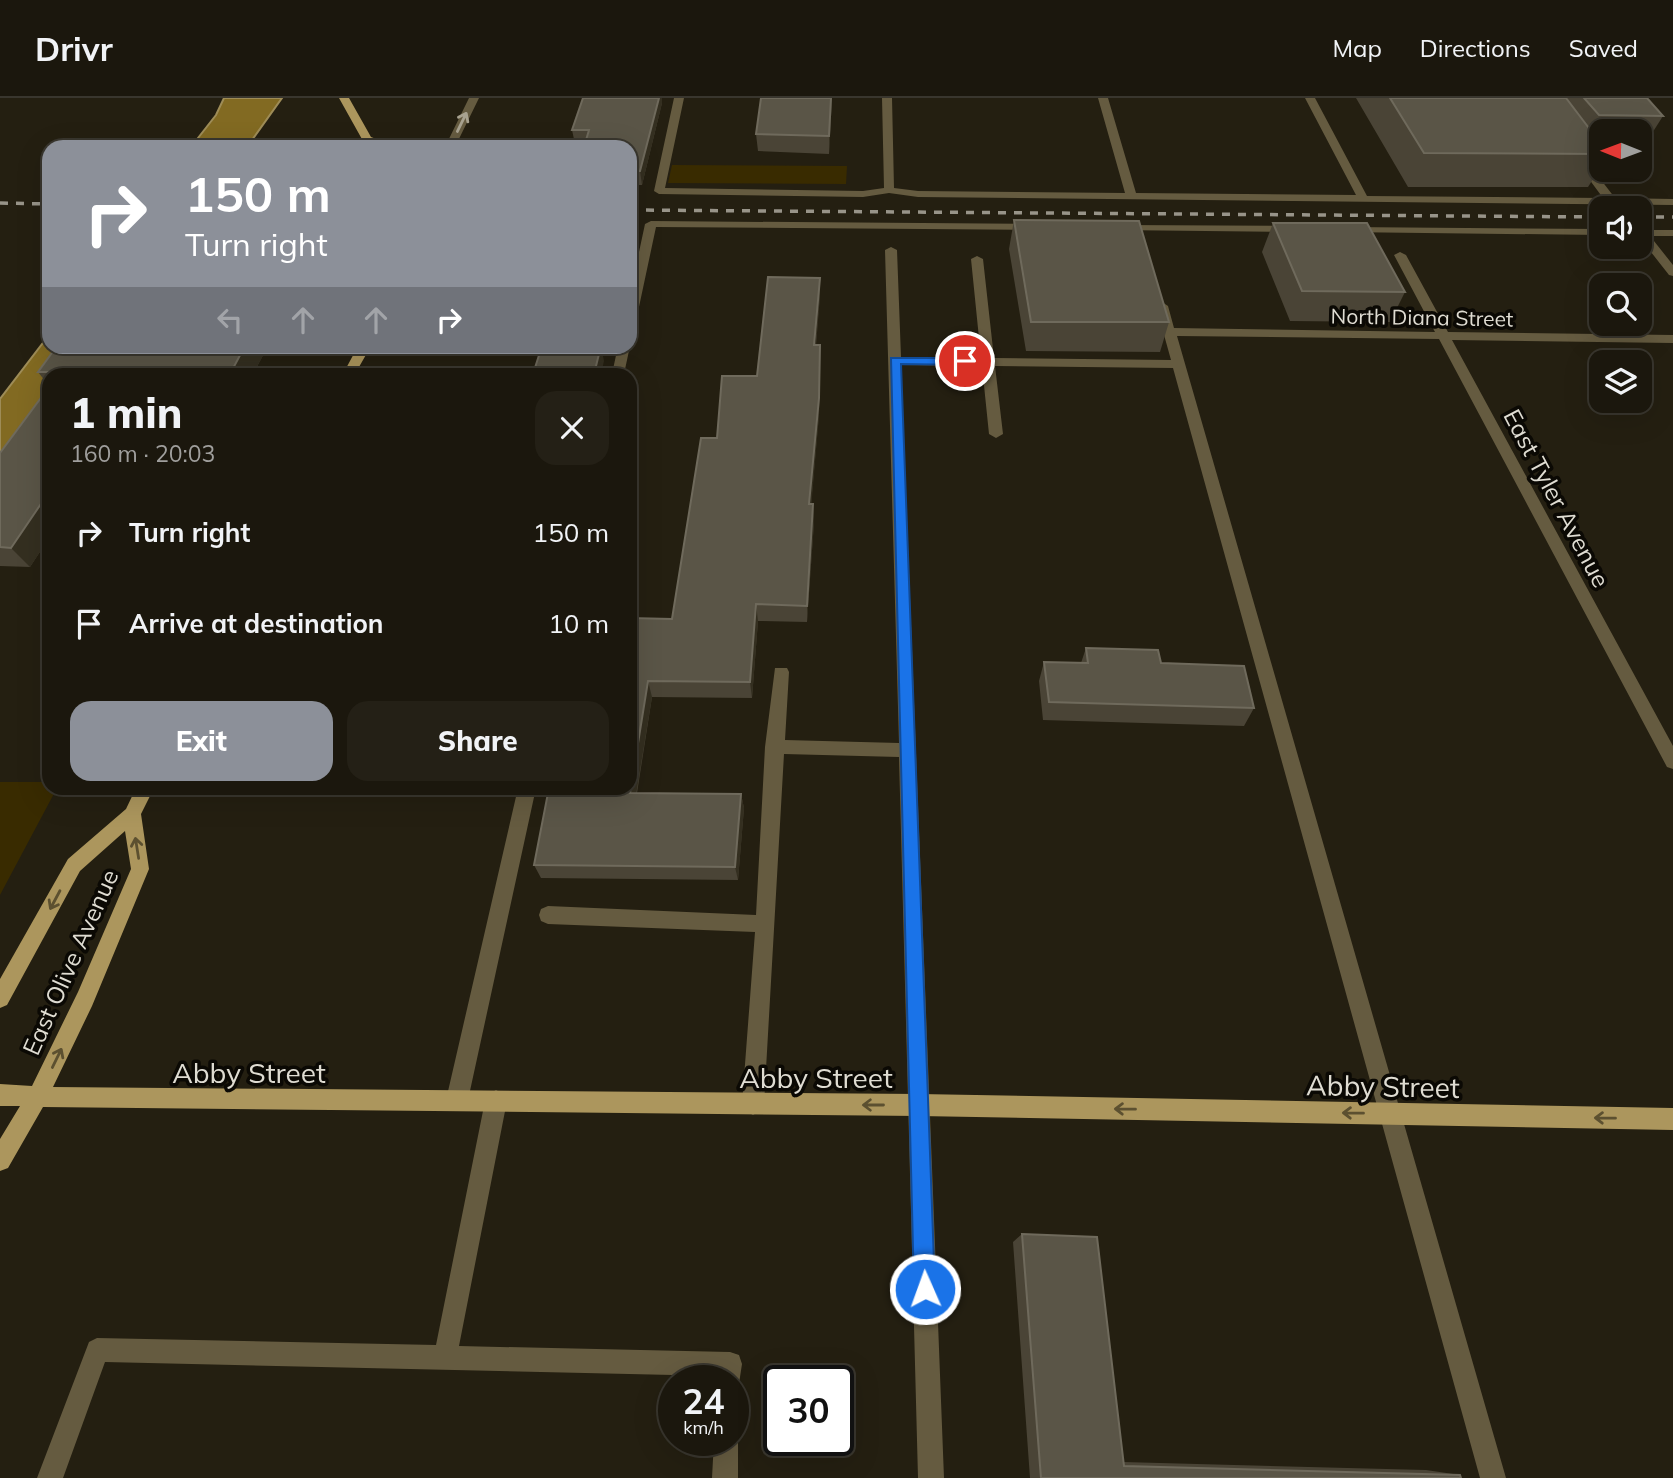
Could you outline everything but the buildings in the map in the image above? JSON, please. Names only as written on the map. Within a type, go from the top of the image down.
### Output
[{"type":"main road","points":[[344,98],[363,140]]},
{"type":"main road","name":"East Olive Avenue","points":[[0,998],[74,865],[132,814],[142,795]]},
{"type":"main road","name":"East Olive Avenue","points":[[0,1160],[38,1096],[85,999],[140,869],[132,814]]},
{"type":"main road","name":"Abby Street","points":[[0,1095],[98,1099],[919,1105],[1673,1119]]},
{"type":"street","points":[[453,140],[474,98]]},
{"type":"street","points":[[680,98],[659,191],[863,194],[889,190],[918,194],[1589,202]]},
{"type":"street","points":[[887,98],[889,190]]},
{"type":"street","points":[[1103,98],[1131,196]]},
{"type":"street","points":[[1310,98],[1363,198]]},
{"type":"street","points":[[1572,150],[1607,196]]},
{"type":"street","points":[[1652,202],[1673,202]]},
{"type":"street","points":[[637,289],[651,225],[1042,227]]},
{"type":"street","points":[[1112,228],[1142,234],[1308,229]]},
{"type":"street","points":[[1336,230],[1589,232]]},
{"type":"street","points":[[1652,233],[1673,233]]},
{"type":"street","points":[[1652,247],[1673,273]]},
{"type":"street","points":[[891,250],[931,1478]]},
{"type":"street","name":"East Tyler Avenue","points":[[1399,256],[1673,762]]},
{"type":"street","points":[[977,259],[996,434]]},
{"type":"street","points":[[1158,293],[1493,1478]]},
{"type":"street","name":"North Diana Street","points":[[1169,332],[1673,339]]},
{"type":"street","points":[[895,360],[1178,364]]},
{"type":"street","points":[[753,1104],[781,671]]},
{"type":"street","points":[[774,747],[908,750]]},
{"type":"street","points":[[457,1100],[525,795]]},
{"type":"street","points":[[548,915],[764,924]]},
{"type":"street","points":[[446,1358],[496,1101]]},
{"type":"street","points":[[50,1478],[97,1350],[730,1365]]},
{"type":"street","points":[[725,1478],[726,1456]]},
{"type":"shaded area","points":[[224,98],[282,98],[252,140],[196,140],[216,115]]},
{"type":"shaded area","points":[[672,165],[847,166],[846,184],[668,183]]},
{"type":"shaded area","points":[[42,344],[42,354],[81,354],[59,368],[42,368],[42,421],[0,484],[0,399]]},
{"type":"shaded area","points":[[0,782],[42,782],[42,795],[53,795],[0,895]]},
{"type":"railway","points":[[0,203],[42,204]]},
{"type":"railway","points":[[637,210],[1589,217]]},
{"type":"railway","points":[[1652,217],[1673,217]]},
{"type":"route","points":[[925,1289],[895,360],[965,361]]}]
